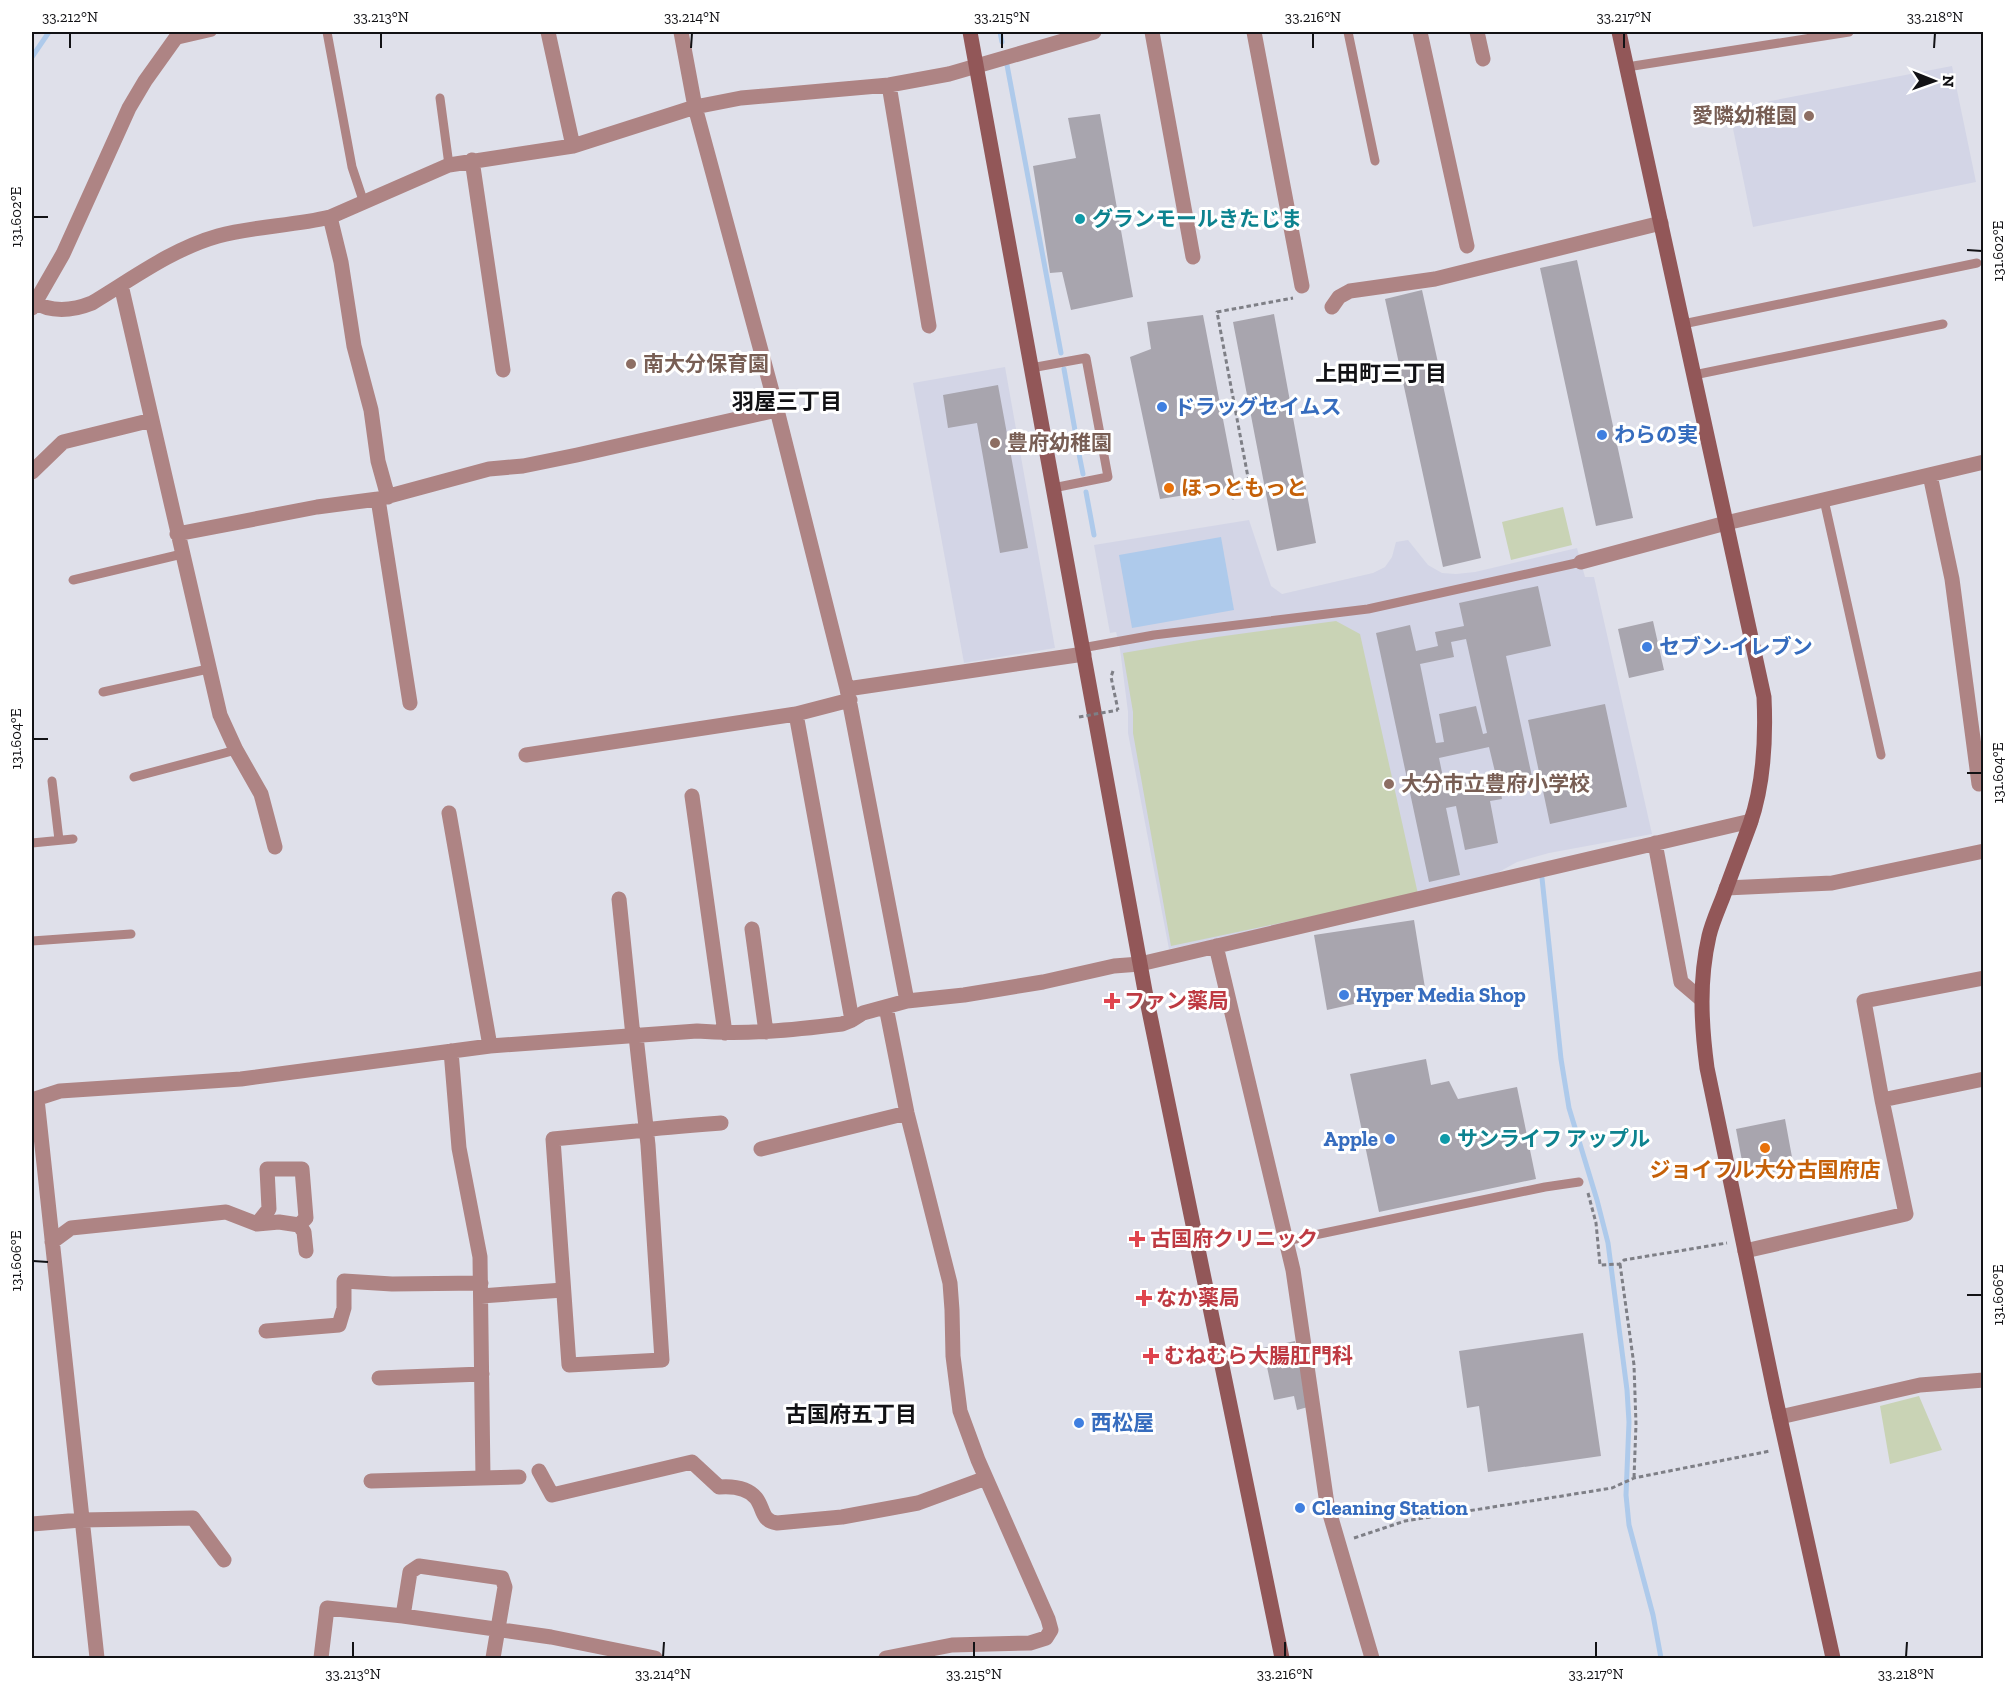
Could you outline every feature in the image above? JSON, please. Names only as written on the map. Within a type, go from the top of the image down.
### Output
[{"type":"street","points":[[548,32],[573,146]]},
{"type":"street","points":[[681,32],[695,107],[777,410],[849,695],[907,1001]]},
{"type":"street","points":[[970,32],[1140,964],[1282,1659]]},
{"type":"street","points":[[177,36],[129,108],[63,254],[32,304],[45,308],[69,310],[92,303],[175,254],[210,239],[248,230],[330,217],[449,165],[573,146],[695,107],[741,98],[889,85],[949,74],[1094,32]]},
{"type":"street","points":[[1152,32],[1193,257]]},
{"type":"street","points":[[1254,32],[1301,292]]},
{"type":"street","points":[[1420,32],[1467,246]]},
{"type":"street","points":[[1477,32],[1483,59]]},
{"type":"street","points":[[1619,32],[1764,697],[1766,728],[1758,792],[1751,821],[1709,933],[1703,962],[1701,999],[1707,1068],[1739,1246],[1780,1417],[1833,1659]]},
{"type":"street","points":[[889,85],[929,326]]},
{"type":"street","points":[[472,160],[503,370]]},
{"type":"street","points":[[330,217],[350,327],[371,410],[410,703]]},
{"type":"street","points":[[1332,307],[1339,297],[1350,291],[1435,279],[1661,223]]},
{"type":"street","points":[[121,285],[220,715],[236,750],[261,794],[275,847]]},
{"type":"street","points":[[177,534],[317,507],[383,498],[489,469],[523,466],[577,455],[777,410]]},
{"type":"street","points":[[32,472],[63,442],[152,420]]},
{"type":"street","points":[[1581,562],[1726,523],[1983,462]]},
{"type":"street","points":[[1930,475],[1952,579],[1979,784]]},
{"type":"street","points":[[526,755],[796,714],[849,695],[1083,651]]},
{"type":"street","points":[[796,714],[852,1020]]},
{"type":"street","points":[[692,796],[725,1033]]},
{"type":"street","points":[[449,813],[490,1046]]},
{"type":"street","points":[[97,1659],[52,1242],[34,1100],[60,1091],[242,1079],[490,1046],[697,1030],[725,1033],[799,1029],[852,1020],[862,1013],[907,1001],[1020,986],[1114,966],[1140,964],[1751,821]]},
{"type":"street","points":[[1654,843],[1681,982],[1701,999]]},
{"type":"street","points":[[1726,888],[1832,884],[1983,851]]},
{"type":"street","points":[[619,899],[645,1130],[648,1145],[662,1360],[569,1365],[553,1139],[645,1130],[721,1123]]},
{"type":"street","points":[[752,929],[766,1032]]},
{"type":"street","points":[[1216,946],[1293,1270],[1327,1504],[1372,1659]]},
{"type":"street","points":[[1739,1246],[1906,1214],[1864,1001],[1983,978]]},
{"type":"street","points":[[886,1007],[907,1113],[950,1283],[953,1356],[958,1401],[967,1432],[1051,1630],[1049,1635],[1040,1641],[1030,1643],[952,1645],[886,1659]]},
{"type":"street","points":[[451,1051],[459,1148],[478,1239],[481,1289],[483,1478]]},
{"type":"street","points":[[1882,1100],[1983,1079]]},
{"type":"street","points":[[761,1149],[907,1113]]},
{"type":"street","points":[[257,1224],[269,1209],[267,1169],[302,1169],[306,1218],[299,1225]]},
{"type":"street","points":[[52,1242],[71,1228],[226,1212],[257,1224],[279,1222],[299,1225],[304,1232],[306,1251]]},
{"type":"street","points":[[266,1331],[339,1326],[344,1308],[344,1281],[481,1289],[563,1290]]},
{"type":"street","points":[[379,1378],[482,1374]]},
{"type":"street","points":[[1780,1417],[1920,1386],[1983,1380]]},
{"type":"street","points":[[539,1471],[552,1495],[692,1462],[719,1487],[735,1486],[755,1497],[764,1516],[772,1523],[842,1517],[918,1503],[986,1478]]},
{"type":"street","points":[[370,1481],[519,1477]]},
{"type":"street","points":[[32,1524],[81,1520],[193,1518],[224,1560]]},
{"type":"street","points":[[403,1616],[410,1572],[419,1566],[502,1578],[505,1587],[493,1659]]},
{"type":"street","points":[[321,1659],[327,1608],[403,1616],[551,1637],[655,1659]]},
{"type":"lane","points":[[177,36],[212,32]]},
{"type":"lane","points":[[327,32],[352,167],[364,203]]},
{"type":"lane","points":[[1348,32],[1375,161]]},
{"type":"lane","points":[[1627,67],[1849,32]]},
{"type":"lane","points":[[440,98],[449,165]]},
{"type":"lane","points":[[1683,324],[1977,263]]},
{"type":"lane","points":[[1694,375],[1943,324]]},
{"type":"lane","points":[[1031,368],[1086,358],[1106,466],[1108,477],[1053,488]]},
{"type":"lane","points":[[1824,500],[1881,755]]},
{"type":"lane","points":[[73,580],[182,554]]},
{"type":"lane","points":[[1083,651],[1154,635],[1368,609],[1581,562]]},
{"type":"lane","points":[[103,692],[208,669]]},
{"type":"lane","points":[[134,777],[236,750]]},
{"type":"lane","points":[[52,781],[58,840]]},
{"type":"lane","points":[[32,843],[73,839]]},
{"type":"lane","points":[[32,941],[130,934]]},
{"type":"lane","points":[[1286,1241],[1545,1187],[1579,1182]]},
{"type":"path","points":[[1232,499],[1237,490],[1250,488],[1217,312],[1301,292]]},
{"type":"path","points":[[1079,717],[1118,710],[1113,671]]},
{"type":"path","points":[[1579,1182],[1583,1181],[1594,1215],[1600,1265],[1739,1246]]},
{"type":"path","points":[[1618,1264],[1634,1365],[1636,1424],[1633,1478]]},
{"type":"path","points":[[1338,1543],[1405,1521],[1601,1490],[1633,1478],[1777,1449]]},
{"type":"shaded area","points":[[1952,66],[1976,182],[1753,227],[1729,109]]},
{"type":"shaded area","points":[[1005,367],[1055,648],[964,663],[913,383]]},
{"type":"shaded area","name":"大分市立豊府小学校","points":[[1249,520],[1271,586],[1282,594],[1373,573],[1385,567],[1392,557],[1396,542],[1408,540],[1428,565],[1442,573],[1456,574],[1475,572],[1577,548],[1585,577],[1594,577],[1652,834],[1549,853],[1517,862],[1465,888],[1169,949],[1128,733],[1128,712],[1120,649],[1116,632],[1110,633],[1094,545]]},
{"type":"green space","points":[[1563,507],[1572,545],[1511,560],[1502,522]]},
{"type":"green space","points":[[1336,621],[1360,634],[1418,894],[1171,946],[1133,733],[1133,712],[1123,653],[1217,637]]},
{"type":"green space","points":[[1919,1396],[1942,1450],[1890,1464],[1880,1406]]},
{"type":"water","points":[[1221,537],[1234,610],[1132,628],[1119,555]]},
{"type":"building","name":"グランモールきたじま","points":[[1100,114],[1133,297],[1071,310],[1062,272],[1050,273],[1033,166],[1076,158],[1068,118]]},
{"type":"building","points":[[1577,260],[1633,518],[1596,526],[1540,268]]},
{"type":"building","points":[[1422,290],[1481,558],[1443,567],[1385,299]]},
{"type":"building","points":[[1274,314],[1316,543],[1277,551],[1233,322]]},
{"type":"building","points":[[1203,315],[1236,487],[1160,499],[1130,357],[1151,349],[1147,322]]},
{"type":"building","points":[[998,385],[1028,548],[1000,553],[977,423],[948,428],[943,395]]},
{"type":"building","points":[[1538,586],[1551,646],[1506,656],[1534,786],[1501,793],[1502,799],[1490,801],[1498,843],[1465,850],[1456,806],[1446,808],[1460,875],[1429,882],[1376,633],[1410,625],[1416,651],[1438,646],[1435,632],[1464,626],[1459,603]],"holes":[[[1466,639],[1487,733],[1483,734],[1476,706],[1439,714],[1444,742],[1436,743],[1420,664],[1454,657],[1451,642]],[[1489,747],[1496,776],[1445,787],[1439,758]]]},
{"type":"building","points":[[1653,621],[1664,670],[1629,678],[1618,629]]},
{"type":"building","points":[[1605,704],[1627,807],[1550,824],[1528,720]]},
{"type":"building","points":[[1414,920],[1425,988],[1327,1010],[1314,935]]},
{"type":"building","name":"サンライフ アップル","points":[[1426,1059],[1431,1085],[1449,1081],[1458,1099],[1517,1087],[1536,1179],[1379,1212],[1350,1074]]},
{"type":"building","points":[[1785,1119],[1794,1168],[1745,1177],[1736,1129]]},
{"type":"building","points":[[1583,1333],[1601,1456],[1488,1472],[1479,1406],[1467,1408],[1459,1351]]},
{"type":"building","points":[[1295,1341],[1308,1407],[1297,1410],[1294,1396],[1274,1400],[1263,1348]]},
{"type":"waterway","points":[[32,57],[49,32]]},
{"type":"waterway","points":[[1000,32],[1002,42]]},
{"type":"waterway","points":[[1007,65],[1061,353]]},
{"type":"waterway","points":[[1064,369],[1076,436]]},
{"type":"waterway","points":[[1079,454],[1083,474]]},
{"type":"waterway","points":[[1086,492],[1094,535]]},
{"type":"waterway","points":[[1542,878],[1561,1059],[1569,1108],[1608,1243],[1627,1390],[1629,1422],[1626,1495],[1629,1525],[1653,1615],[1661,1658]]},
{"type":"place","name":"愛隣幼稚園","points":[[1809,116]]},
{"type":"place","name":"グランモールきたじま","points":[[1080,219]]},
{"type":"place","name":"南大分保育園","points":[[631,364]]},
{"type":"place","name":"ドラッグセイムス","points":[[1162,407]]},
{"type":"place","name":"わらの実","points":[[1602,435]]},
{"type":"place","name":"豊府幼稚園","points":[[995,443]]},
{"type":"place","name":"ほっともっと","points":[[1169,488]]},
{"type":"place","name":"セブン-イレブン","points":[[1647,647]]},
{"type":"place","name":"大分市立豊府小学校","points":[[1389,784]]},
{"type":"place","name":"Hyper Media Shop","points":[[1344,995]]},
{"type":"place","name":"ファン薬局","points":[[1112,1001]]},
{"type":"place","name":"Apple","points":[[1390,1139]]},
{"type":"place","name":"サンライフ アップル","points":[[1445,1139]]},
{"type":"place","name":"ジョイフル大分古国府店","points":[[1765,1148]]},
{"type":"place","name":"古国府クリニック","points":[[1137,1239]]},
{"type":"place","name":"なか薬局","points":[[1144,1298]]},
{"type":"place","name":"むねむら大腸肛門科","points":[[1151,1356]]},
{"type":"place","name":"西松屋","points":[[1079,1423]]},
{"type":"place","name":"Cleaning Station","points":[[1300,1508]]},
{"type":"district","name":"上田町三丁目","points":[[1381,373]]},
{"type":"district","name":"羽屋三丁目","points":[[787,401]]},
{"type":"district","name":"古国府五丁目","points":[[851,1414]]}]
